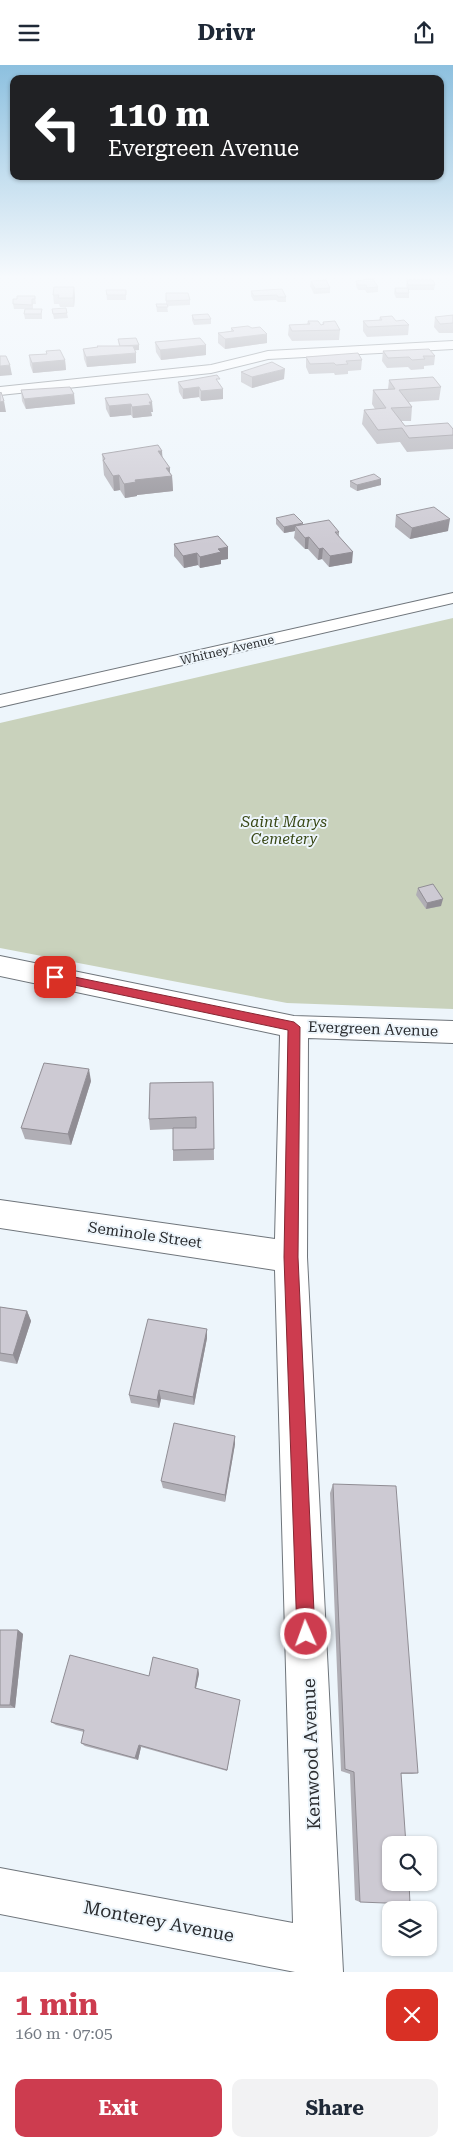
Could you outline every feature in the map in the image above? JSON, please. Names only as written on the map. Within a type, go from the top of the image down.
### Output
[{"type":"main road","points":[[0,391],[215,368]]},
{"type":"main road","name":"Whitney Avenue","points":[[0,701],[453,598]]},
{"type":"main road","name":"Evergreen Avenue","points":[[0,966],[294,1027],[453,1032]]},
{"type":"main road","name":"Kenwood Avenue","points":[[294,1027],[291,1257],[319,1962]]},
{"type":"main road","name":"Seminole Street","points":[[0,1214],[291,1257]]},
{"type":"main road","name":"Monterey Avenue","points":[[0,1891],[319,1962]]},
{"type":"green space","name":"Saint Marys Cemetery","points":[[453,618],[453,1009],[287,1003],[0,948],[0,723]]},
{"type":"building","points":[[253,368],[285,369],[252,377],[241,372]]},
{"type":"building","points":[[217,375],[220,379],[216,379],[223,389],[201,391],[199,387],[183,389],[178,382]]},
{"type":"building","points":[[433,377],[441,387],[399,390],[412,407],[391,408],[405,426],[448,423],[453,429],[453,435],[409,438],[402,428],[378,430],[364,410],[386,408],[373,390],[395,389],[389,380]]},
{"type":"building","points":[[70,387],[74,394],[24,399],[21,390]]},
{"type":"building","points":[[0,393],[4,401],[0,402]]},
{"type":"building","points":[[148,394],[152,402],[149,402],[151,405],[132,407],[131,404],[109,406],[105,398]]},
{"type":"building","points":[[158,445],[162,451],[158,451],[170,468],[166,468],[172,476],[135,480],[136,482],[124,484],[119,475],[113,476],[103,460],[105,459],[102,454]]},
{"type":"building","points":[[374,474],[381,479],[357,485],[350,481]]},
{"type":"building","points":[[434,507],[450,519],[412,528],[396,515]]},
{"type":"building","points":[[294,514],[303,523],[284,527],[276,518]]},
{"type":"building","points":[[329,520],[339,532],[335,532],[353,552],[330,556],[323,548],[319,549],[309,537],[305,538],[295,526]]},
{"type":"building","points":[[218,536],[228,547],[218,549],[221,552],[200,557],[197,553],[183,556],[174,544]]},
{"type":"building","points":[[433,884],[443,899],[427,903],[418,888]]},
{"type":"building","points":[[44,1063],[89,1069],[68,1134],[21,1128]]},
{"type":"building","points":[[213,1082],[214,1149],[173,1150],[173,1128],[196,1128],[196,1117],[149,1119],[150,1083]]},
{"type":"building","points":[[0,1307],[27,1311],[13,1355],[0,1353]]},
{"type":"building","points":[[148,1319],[207,1329],[193,1397],[159,1390],[157,1400],[129,1395]]},
{"type":"building","points":[[174,1423],[235,1436],[225,1495],[161,1481]]},
{"type":"building","points":[[333,1484],[396,1486],[418,1773],[401,1773],[405,1836],[382,1836],[382,1891],[409,1891],[410,1901],[360,1902],[354,1772],[345,1769]]},
{"type":"building","points":[[0,1630],[18,1630],[10,1705],[0,1705]]},
{"type":"building","points":[[70,1655],[149,1676],[153,1657],[198,1669],[195,1688],[240,1700],[227,1770],[139,1745],[135,1758],[81,1743],[84,1730],[51,1722]]},
{"type":"route","points":[[55,977],[294,1027],[291,1257],[306,1634]]}]
